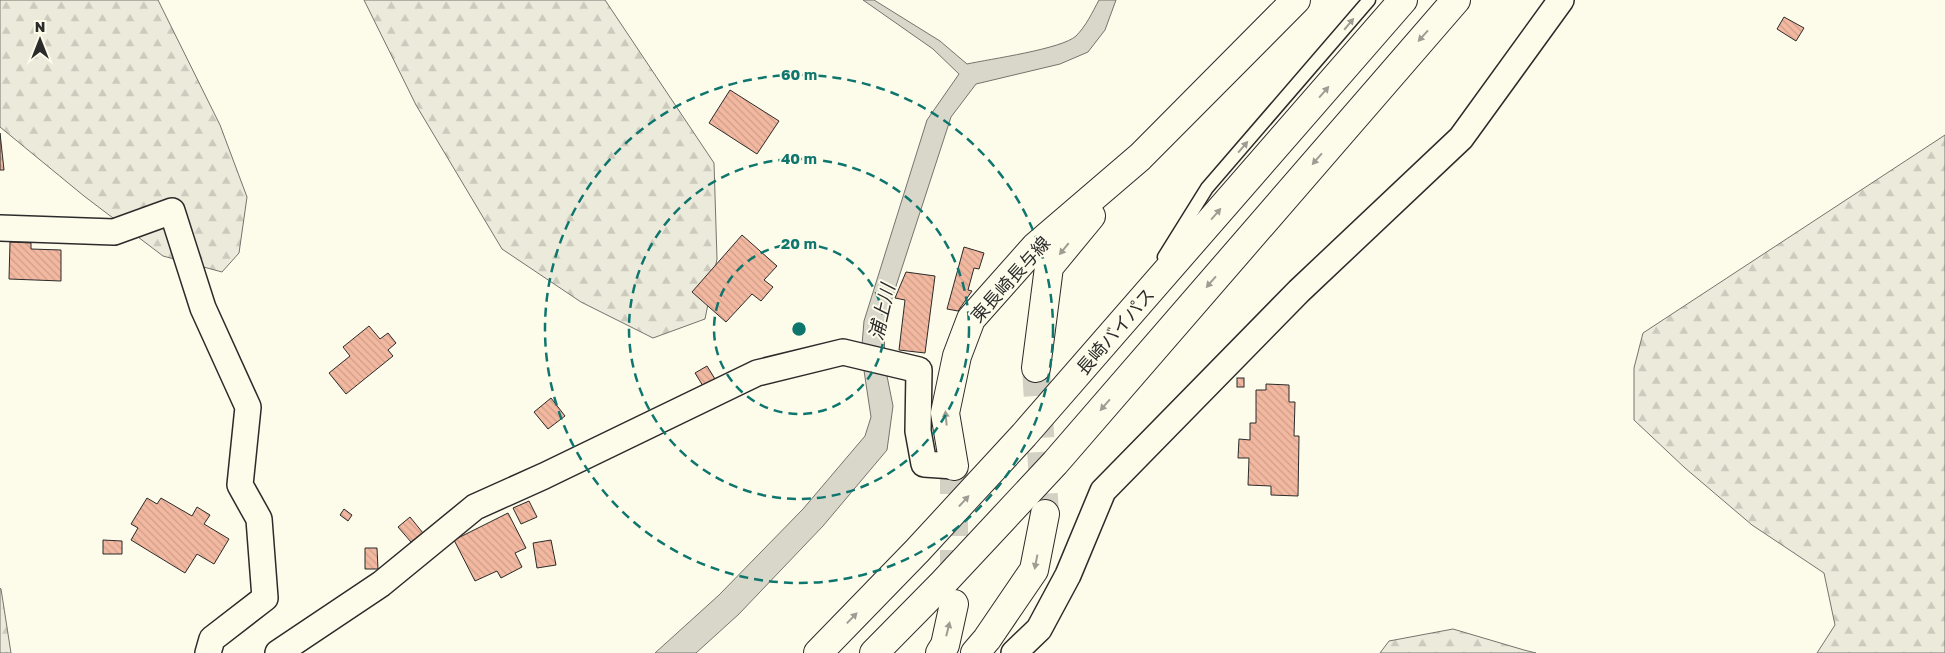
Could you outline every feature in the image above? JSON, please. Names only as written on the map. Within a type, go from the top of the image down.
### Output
[{"type":"main road","name":"東長崎長与線","points":[[954,466],[945,413],[957,356],[971,319],[1035,248],[1140,157],[1296,0]]},
{"type":"main road","name":"長崎バイパス","points":[[818,653],[917,551],[1024,435],[1403,0]]},
{"type":"main road","points":[[874,653],[943,583],[1054,463],[1456,0]]},
{"type":"main road","name":"東長崎長与線","points":[[1036,368],[1049,267],[1140,157]]},
{"type":"main road","points":[[975,653],[987,639],[1034,570],[1045,514]]},
{"type":"main road","points":[[940,653],[944,645],[954,604]]},
{"type":"street","points":[[1014,653],[1039,629],[1068,575],[1103,491],[1299,291],[1461,138],[1561,0]]},
{"type":"street","points":[[0,228],[114,232],[172,211],[203,308],[248,407],[240,486],[259,519],[263,568],[265,598],[212,639],[208,653]]},
{"type":"street","points":[[278,653],[381,584],[475,507],[544,476],[757,373],[843,352],[919,370],[918,431],[924,464],[954,466]]},
{"type":"lane","points":[[1126,317],[1207,188],[1368,0]]},
{"type":"green space","points":[[0,0],[158,0],[220,125],[247,197],[239,253],[222,272],[163,256],[84,196],[0,127]]},
{"type":"green space","points":[[364,0],[605,0],[714,163],[717,259],[705,319],[653,338],[581,302],[502,249],[416,105]]},
{"type":"green space","points":[[1945,135],[1945,653],[1817,653],[1835,625],[1824,573],[1752,525],[1685,468],[1634,420],[1634,368],[1643,333]]},
{"type":"green space","points":[[1,589],[11,653],[0,653]]},
{"type":"green space","points":[[1453,629],[1536,653],[1380,653],[1389,641]]},
{"type":"water","name":"浦上川","points":[[863,0],[874,0],[940,41],[967,64],[1041,49],[1068,41],[1083,28],[1099,0],[1116,0],[1105,30],[1088,52],[1060,64],[976,84],[951,117],[884,323],[885,366],[893,406],[887,450],[823,526],[739,614],[696,653],[655,653],[719,595],[803,509],[865,436],[871,417],[863,364],[864,321],[927,120],[959,74],[933,49]]},
{"type":"building","points":[[1784,17],[1804,28],[1796,41],[1777,29]]},
{"type":"building","points":[[730,90],[779,121],[757,154],[709,123]]},
{"type":"building","points":[[0,133],[4,170],[0,170]]},
{"type":"building","points":[[742,235],[777,266],[764,280],[773,287],[761,301],[752,294],[726,322],[692,292]]},
{"type":"building","points":[[10,242],[31,243],[31,249],[61,250],[61,281],[9,279]]},
{"type":"building","points":[[964,247],[984,253],[979,269],[974,268],[968,290],[972,291],[958,311],[947,309]]},
{"type":"building","points":[[906,272],[935,276],[925,353],[899,350],[905,300],[895,298]]},
{"type":"building","points":[[369,326],[380,339],[388,333],[396,343],[388,350],[393,356],[346,394],[329,373],[350,356],[343,347]]},
{"type":"building","points":[[707,366],[715,379],[703,386],[695,373]]},
{"type":"building","points":[[1237,378],[1244,378],[1244,387],[1237,387]]},
{"type":"building","points":[[1266,384],[1289,385],[1289,402],[1295,402],[1294,436],[1299,436],[1298,496],[1271,495],[1271,486],[1248,485],[1249,458],[1238,458],[1239,439],[1250,440],[1250,423],[1256,423],[1256,390],[1266,390]]},
{"type":"building","points":[[551,398],[565,416],[548,429],[534,412]]},
{"type":"building","points":[[147,498],[157,504],[161,498],[192,516],[197,507],[210,515],[204,524],[229,539],[214,564],[197,554],[185,573],[131,540],[138,528],[131,524]]},
{"type":"building","points":[[529,501],[537,517],[521,524],[513,508]]},
{"type":"building","points":[[344,509],[352,515],[348,521],[340,515]]},
{"type":"building","points":[[508,513],[526,548],[515,553],[522,567],[501,578],[497,571],[475,581],[454,540]]},
{"type":"building","points":[[410,517],[423,533],[411,542],[398,527]]},
{"type":"building","points":[[103,540],[122,541],[122,554],[103,554]]},
{"type":"building","points":[[551,540],[556,565],[537,568],[533,543]]},
{"type":"building","points":[[365,548],[377,548],[378,569],[365,569]]},
{"type":"tunnel","points":[[1036,368],[1045,514]]},
{"type":"tunnel","points":[[954,466],[954,588]]}]
